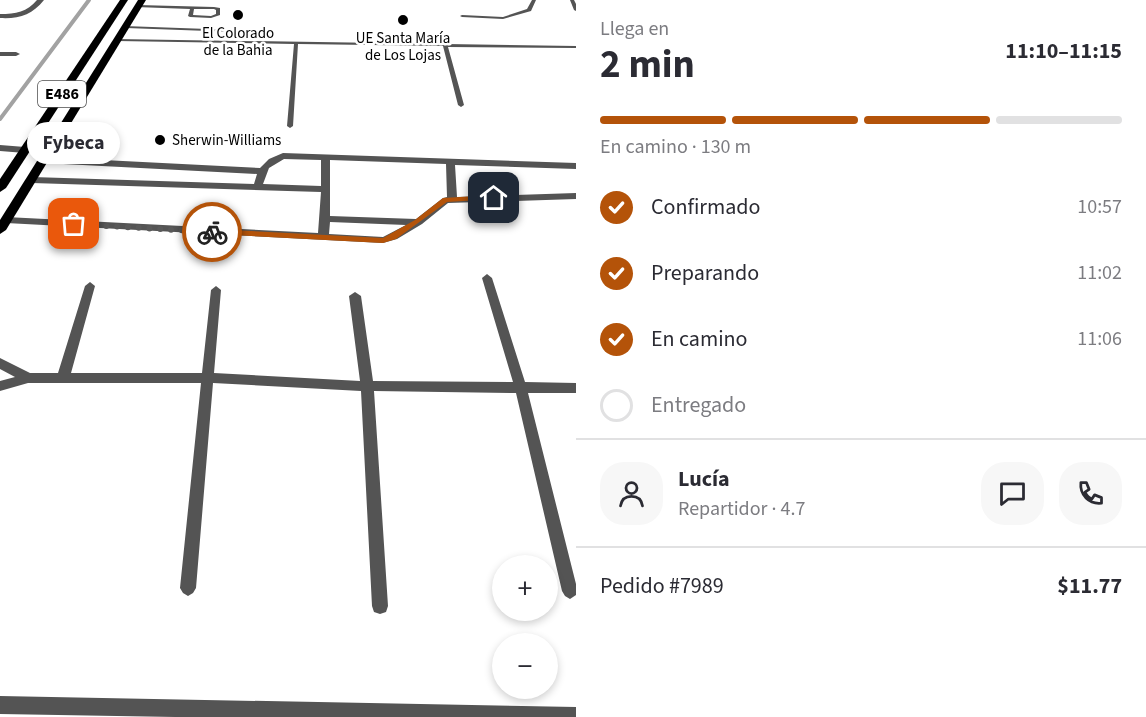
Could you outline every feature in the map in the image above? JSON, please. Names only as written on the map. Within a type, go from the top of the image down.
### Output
[{"type":"main road","name":"E486","points":[[2,181],[124,0]]},
{"type":"main road","name":"E486","points":[[0,230],[140,3]]},
{"type":"street","points":[[0,16],[28,13],[41,0]]},
{"type":"street","points":[[0,54],[16,54]]},
{"type":"street","points":[[0,148],[25,150]]},
{"type":"street","points":[[258,187],[260,171],[273,160],[283,156],[576,166]]},
{"type":"street","points":[[323,238],[326,219],[326,157]]},
{"type":"street","points":[[44,160],[260,171]]},
{"type":"street","points":[[450,163],[452,198]]},
{"type":"street","points":[[131,182],[137,165]]},
{"type":"street","points":[[193,185],[197,168]]},
{"type":"street","points":[[32,180],[326,189]]},
{"type":"street","points":[[6,220],[388,240],[418,222],[440,203],[452,198],[576,196]]},
{"type":"street","points":[[326,219],[418,222]]},
{"type":"street","points":[[487,278],[520,387],[570,591]]},
{"type":"street","points":[[63,378],[90,286]]},
{"type":"street","points":[[188,588],[216,290]]},
{"type":"street","points":[[355,296],[367,386],[380,606]]},
{"type":"street","points":[[0,363],[28,378]]},
{"type":"street","points":[[0,386],[28,378],[208,378],[367,386],[576,388]]},
{"type":"street","points":[[0,705],[576,716]]},
{"type":"lane","points":[[462,16],[503,18],[529,10],[534,0]]},
{"type":"lane","points":[[572,0],[576,10]]},
{"type":"lane","points":[[140,3],[218,9],[218,15],[190,16],[192,8]]},
{"type":"lane","points":[[126,27],[236,31]]},
{"type":"lane","points":[[117,40],[576,47]]},
{"type":"lane","points":[[290,126],[296,44]]},
{"type":"lane","points":[[445,46],[461,105]]},
{"type":"waterway","points":[[0,119],[89,0]]},
{"type":"way so far","points":[[74,224],[212,232]]},
{"type":"place","name":"El Colorado de la Bahia","points":[[238,15]]},
{"type":"place","name":"UE Santa María de Los Lojas","points":[[403,20]]},
{"type":"place","name":"Sherwin-Williams","points":[[160,140]]},
{"type":"place","name":"Fybeca","points":[[74,224]]},
{"type":"route","points":[[212,232],[388,240],[418,222],[446,200],[494,198]]}]
